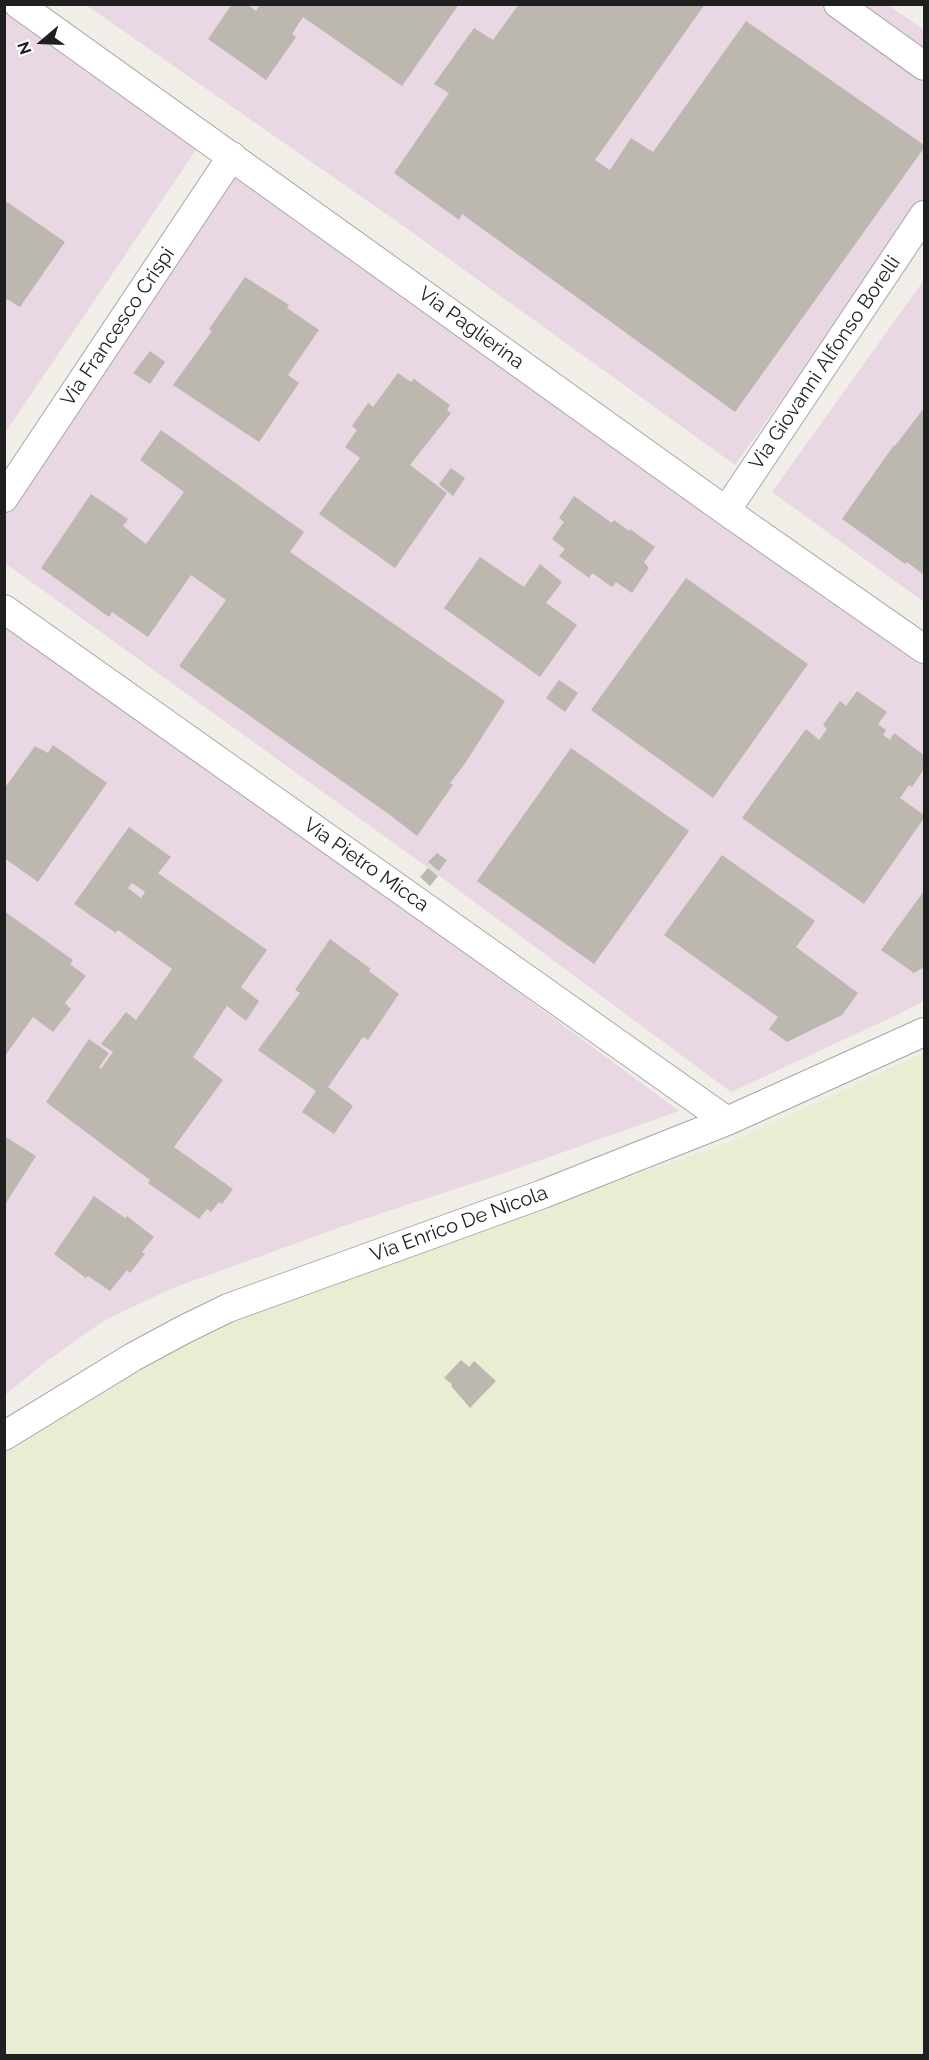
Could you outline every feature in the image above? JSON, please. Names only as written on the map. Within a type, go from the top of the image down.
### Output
[{"type":"street","name":"Via Paglierina","points":[[18,4],[726,511],[924,649]]},
{"type":"street","points":[[838,4],[924,66]]},
{"type":"street","name":"Via Francesco Crispi","points":[[4,498],[232,156]]},
{"type":"street","name":"Via Giovanni Alfonso Borelli","points":[[726,511],[924,215]]},
{"type":"street","name":"Via Pietro Micca","points":[[4,609],[727,1121]]},
{"type":"street","name":"Via Enrico De Nicola","points":[[4,1436],[132,1357],[228,1308],[532,1198],[727,1121],[924,1032]]},
{"type":"shaded area","points":[[4,5],[202,141],[5,433]]},
{"type":"shaded area","points":[[86,5],[888,5],[924,30],[924,201],[735,465],[402,225]]},
{"type":"shaded area","points":[[239,168],[924,659],[924,1001],[731,1092],[438,875],[5,563],[5,515]]},
{"type":"shaded area","points":[[924,280],[924,602],[772,492]]},
{"type":"shaded area","points":[[5,620],[410,912],[679,1111],[507,1172],[349,1224],[173,1288],[105,1320],[47,1361],[5,1395]]},
{"type":"green space","points":[[924,1053],[924,2055],[5,2056],[5,1454],[74,1398],[190,1331],[736,1140]]},
{"type":"building","points":[[232,4],[247,4],[256,11],[260,4],[459,4],[402,86],[303,17],[292,34],[296,37],[266,80],[208,39]]},
{"type":"building","points":[[519,4],[705,4],[595,160],[610,170],[631,138],[653,152],[746,21],[924,145],[735,412],[462,214],[459,220],[394,173],[449,93],[434,84],[474,28],[493,40]]},
{"type":"building","points":[[7,202],[65,242],[20,307],[7,299],[4,302],[4,206]]},
{"type":"building","points":[[245,277],[289,305],[287,308],[319,330],[288,375],[299,383],[259,442],[173,385],[212,331],[209,329]]},
{"type":"building","points":[[150,351],[165,362],[150,384],[133,373]]},
{"type":"building","points":[[398,373],[411,382],[414,379],[450,405],[447,410],[451,413],[410,465],[447,493],[395,568],[319,514],[360,458],[345,447],[357,430],[352,426],[368,403],[373,407]]},
{"type":"building","points":[[924,408],[924,575],[842,519],[894,445]]},
{"type":"building","points":[[161,430],[304,532],[290,552],[505,701],[450,783],[453,785],[417,836],[179,666],[226,600],[191,575],[148,637],[112,612],[109,617],[41,568],[91,494],[128,519],[123,526],[146,544],[184,492],[140,460]]},
{"type":"building","points":[[451,468],[465,478],[453,496],[439,484]]},
{"type":"building","points":[[574,496],[612,523],[614,520],[655,547],[644,562],[649,568],[632,593],[616,582],[612,587],[592,573],[589,578],[559,556],[565,549],[552,539],[564,522],[559,518]]},
{"type":"building","points":[[480,557],[524,587],[540,564],[562,582],[546,603],[577,625],[540,677],[444,608]]},
{"type":"building","points":[[686,578],[808,664],[713,798],[591,710]]},
{"type":"building","points":[[559,680],[578,693],[565,712],[546,698]]},
{"type":"building","points":[[857,691],[887,712],[878,724],[886,730],[883,735],[890,740],[894,733],[924,755],[924,769],[912,787],[909,785],[900,798],[924,815],[924,818],[864,904],[742,818],[806,729],[819,740],[827,729],[823,725],[840,701],[846,706]]},
{"type":"building","points":[[53,745],[107,783],[38,882],[4,858],[4,789],[35,746],[48,753]]},
{"type":"building","points":[[571,748],[689,831],[594,964],[477,881]]},
{"type":"building","points":[[129,827],[171,857],[158,873],[267,950],[241,987],[259,1001],[246,1021],[227,1006],[193,1057],[223,1080],[174,1147],[233,1189],[222,1204],[219,1202],[211,1212],[207,1209],[199,1219],[148,1183],[150,1180],[46,1102],[89,1039],[109,1053],[99,1067],[101,1069],[113,1052],[101,1044],[126,1012],[136,1020],[172,969],[118,930],[116,933],[74,904]],"holes":[[[132,883],[145,892],[141,898],[128,888]]]},
{"type":"building","points":[[437,853],[447,860],[439,871],[428,862]]},
{"type":"building","points":[[722,855],[815,921],[796,947],[858,993],[842,1015],[787,1042],[769,1029],[778,1017],[664,935]]},
{"type":"building","points":[[428,868],[438,876],[430,886],[420,877]]},
{"type":"building","points":[[924,891],[924,967],[914,973],[881,950]]},
{"type":"building","points":[[4,911],[73,960],[70,964],[86,976],[65,1003],[71,1009],[53,1032],[33,1017],[4,1057]]},
{"type":"building","points":[[330,939],[371,969],[369,971],[399,994],[368,1040],[363,1037],[328,1087],[353,1106],[334,1134],[302,1112],[316,1091],[258,1050],[300,993],[295,990]]},
{"type":"building","points":[[4,1136],[36,1156],[4,1206]]},
{"type":"building","points":[[94,1196],[125,1218],[127,1216],[154,1237],[142,1252],[145,1254],[130,1273],[127,1270],[110,1291],[88,1276],[86,1278],[54,1254]]},
{"type":"building","points":[[461,1360],[469,1367],[474,1361],[496,1381],[470,1408],[451,1386],[452,1384],[444,1378]]}]
